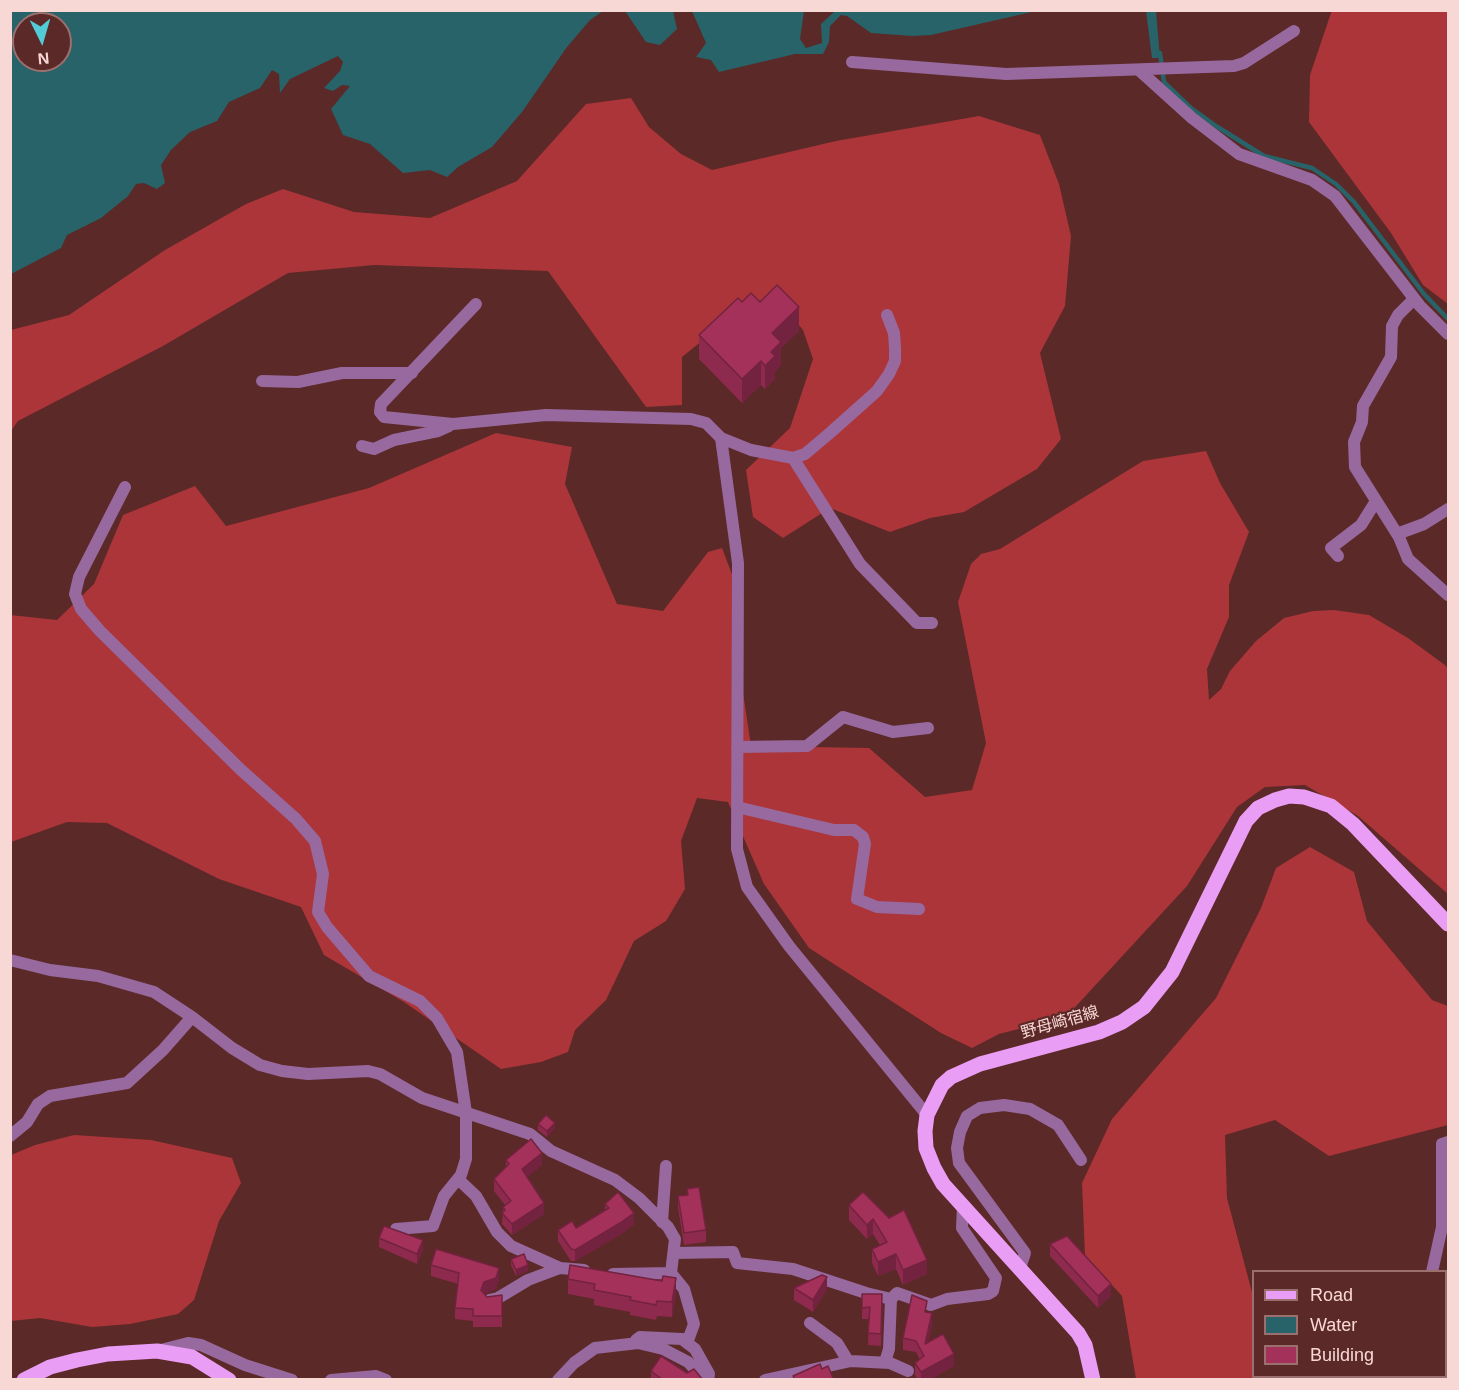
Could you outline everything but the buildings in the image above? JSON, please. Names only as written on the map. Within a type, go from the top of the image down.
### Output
[{"type":"main road","name":"野母崎宿線","points":[[1093,1380],[1085,1345],[1078,1333],[963,1206],[934,1168],[926,1148],[927,1115],[942,1085],[965,1070],[1099,1032],[1122,1022],[1144,1006],[1172,972],[1246,821],[1258,808],[1275,800],[1289,796],[1304,797],[1331,806],[1353,824],[1449,924]]},
{"type":"main road","points":[[24,1380],[50,1367],[77,1360],[108,1354],[157,1351],[192,1358],[229,1380]]},
{"type":"street","points":[[852,62],[1006,74],[1234,66],[1244,63],[1294,31]]},
{"type":"street","points":[[1140,71],[1192,118],[1239,154],[1312,180],[1335,196],[1414,298],[1449,334]]},
{"type":"street","points":[[1414,298],[1398,315],[1392,326],[1390,357],[1363,406],[1362,422],[1354,442],[1355,467],[1397,534],[1408,559],[1449,595]]},
{"type":"street","points":[[476,304],[381,404],[380,412],[384,417],[453,424],[546,415],[691,419],[706,423],[722,438],[751,450],[793,458],[805,454],[831,432],[877,391],[889,374],[895,361],[895,348],[894,333],[887,315]]},
{"type":"street","points":[[262,381],[298,382],[342,373],[412,373]]},
{"type":"street","points":[[362,446],[374,449],[394,440],[438,431],[453,424]]},
{"type":"street","points":[[722,438],[738,563],[737,849],[747,887],[789,946],[927,1115]]},
{"type":"street","points":[[793,458],[860,564],[917,623],[932,623]]},
{"type":"street","points":[[124,487],[79,577],[75,594],[81,609],[109,640],[240,769],[296,819],[315,841],[323,874],[318,904],[322,919],[369,976],[420,1001],[436,1018],[457,1052],[466,1113],[464,1128],[466,1159],[458,1179],[444,1196],[433,1226],[396,1229]]},
{"type":"street","points":[[1338,556],[1330,548],[1361,525],[1377,501]]},
{"type":"street","points":[[1397,534],[1424,524],[1449,508]]},
{"type":"street","points":[[738,747],[807,746],[843,717],[893,732],[928,728]]},
{"type":"street","points":[[737,807],[834,830],[854,830],[863,837],[865,844],[857,899],[877,907],[919,909]]},
{"type":"street","points":[[10,960],[132,984],[154,992],[192,1017],[232,1048],[260,1065],[282,1071],[308,1074],[368,1071],[380,1074],[422,1098],[530,1134],[551,1150],[615,1180],[639,1198],[675,1239],[670,1273]]},
{"type":"street","points":[[10,1136],[27,1122],[38,1104],[50,1096],[127,1083],[163,1050],[192,1017]]},
{"type":"street","points":[[1020,1268],[1025,1253],[959,1163],[957,1148],[960,1132],[967,1116],[980,1108],[1004,1105],[1030,1109],[1058,1125],[1080,1160]]},
{"type":"street","points":[[1432,1270],[1442,1227],[1442,1144],[1449,1142]]},
{"type":"street","points":[[662,1222],[666,1166]]},
{"type":"street","points":[[458,1179],[476,1196],[497,1232],[511,1246],[560,1268],[625,1275],[670,1273]]},
{"type":"street","points":[[885,1362],[889,1349],[891,1299],[897,1293],[931,1305],[947,1299],[988,1294],[993,1291],[996,1278],[962,1228],[963,1206]]},
{"type":"street","points":[[674,1253],[733,1252],[737,1263],[793,1269],[891,1299]]},
{"type":"street","points":[[489,1300],[498,1298],[528,1280],[560,1268]]},
{"type":"street","points":[[670,1273],[684,1289],[692,1311],[694,1324],[687,1343]]},
{"type":"street","points":[[810,1323],[837,1342],[848,1361]]},
{"type":"street","points":[[558,1380],[574,1362],[595,1348],[630,1344],[663,1349],[688,1362],[707,1380],[709,1374],[695,1349],[682,1339],[640,1338],[630,1344]]},
{"type":"street","points":[[157,1351],[188,1343],[201,1345],[245,1365],[292,1380]]},
{"type":"street","points":[[765,1380],[848,1361],[885,1362],[908,1371]]},
{"type":"street","points":[[331,1380],[376,1376],[386,1380]]},
{"type":"shaded area","points":[[1332,10],[1448,11],[1448,304],[1423,285],[1391,233],[1309,122],[1310,75]]},
{"type":"shaded area","points":[[631,98],[649,127],[681,154],[712,170],[836,141],[979,116],[1040,135],[1059,184],[1071,236],[1065,306],[1040,353],[1061,439],[1037,469],[964,512],[930,518],[890,532],[830,508],[783,538],[753,517],[746,470],[790,428],[813,359],[803,330],[776,298],[723,324],[682,357],[682,405],[646,407],[548,271],[374,265],[288,273],[163,346],[18,421],[11,431],[11,330],[69,315],[165,250],[246,204],[283,189],[354,212],[430,218],[517,181],[586,104]]},
{"type":"shaded area","points":[[496,433],[572,447],[565,484],[617,604],[663,611],[708,552],[722,548],[733,577],[732,619],[751,746],[869,748],[925,797],[972,790],[986,743],[958,602],[971,564],[981,554],[1000,549],[1143,461],[1206,451],[1220,483],[1249,532],[1229,585],[1229,617],[1207,669],[1209,700],[1221,689],[1230,671],[1256,641],[1284,618],[1313,611],[1334,610],[1369,615],[1408,638],[1445,665],[1448,669],[1448,894],[1358,816],[1305,785],[1265,787],[1237,807],[1187,886],[1066,1017],[999,1034],[972,1048],[941,1033],[809,948],[764,884],[728,802],[697,798],[681,841],[685,889],[666,921],[634,941],[606,1000],[575,1030],[568,1052],[541,1062],[501,1069],[404,1002],[324,955],[301,907],[219,879],[107,823],[67,822],[11,842],[10,615],[57,620],[94,584],[123,515],[195,486],[226,526],[369,488]]},
{"type":"shaded area","points":[[1310,847],[1354,872],[1367,921],[1432,1000],[1448,1006],[1448,1125],[1329,1156],[1275,1120],[1225,1135],[1227,1198],[1252,1292],[1252,1378],[1273,1379],[1136,1379],[1122,1296],[1085,1256],[1082,1183],[1112,1119],[1216,998],[1261,908],[1276,868]]},
{"type":"shaded area","points":[[74,1135],[151,1140],[232,1158],[241,1183],[219,1221],[194,1300],[178,1314],[130,1324],[92,1327],[40,1318],[11,1321],[11,1155],[35,1145]]},
{"type":"water","points":[[11,10],[603,10],[590,20],[567,47],[522,112],[492,147],[458,167],[447,177],[430,170],[403,173],[370,144],[343,135],[331,109],[350,86],[342,85],[333,91],[324,88],[340,71],[343,62],[338,56],[290,79],[280,93],[279,74],[272,70],[260,88],[229,102],[217,121],[190,132],[171,150],[161,165],[165,183],[157,189],[144,183],[136,184],[128,196],[101,218],[67,235],[61,248],[11,274]]},
{"type":"water","points":[[625,11],[673,11],[677,29],[660,45],[646,42]]},
{"type":"water","points":[[692,11],[804,11],[800,39],[806,48],[822,43],[821,24],[835,11],[1036,11],[931,35],[912,36],[871,33],[847,16],[841,15],[830,26],[829,42],[823,54],[795,54],[719,72],[711,60],[696,57],[706,43]]},
{"type":"water","points":[[1146,11],[1156,11],[1160,58],[1152,58]]},
{"type":"waterway","points":[[1160,53],[1164,82],[1191,108],[1264,156],[1312,168],[1336,184],[1354,202],[1424,294],[1448,319]]}]
